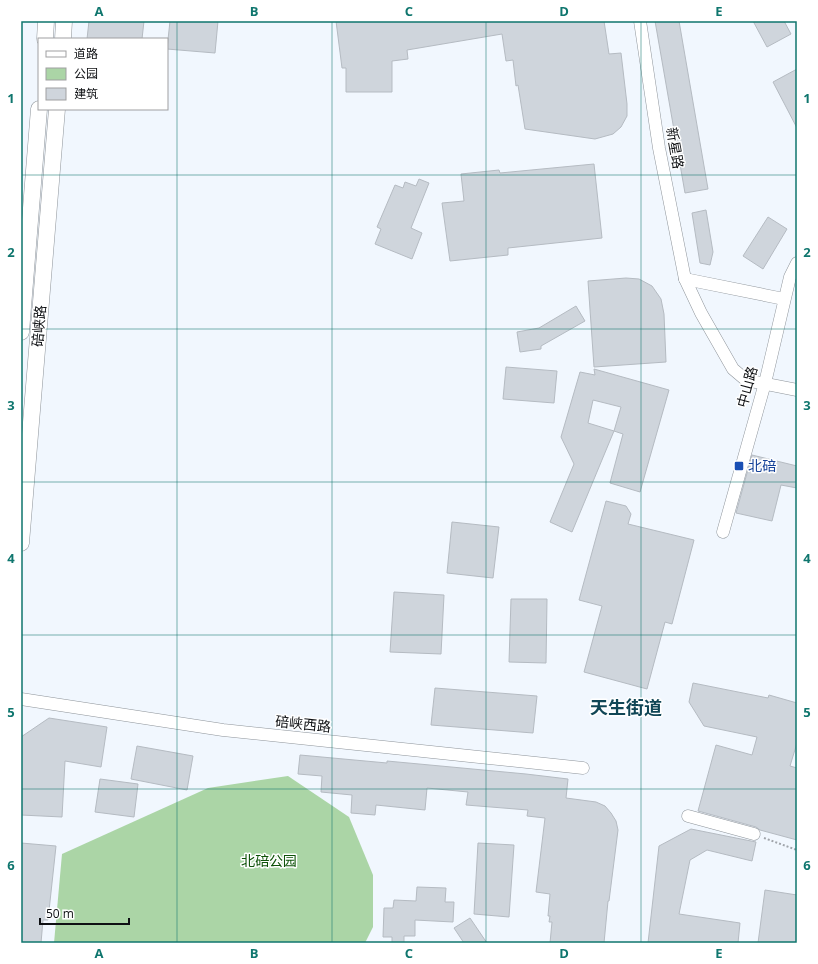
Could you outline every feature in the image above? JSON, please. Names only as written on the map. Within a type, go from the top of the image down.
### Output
[{"type":"main road","points":[[45,38],[46,21]]},
{"type":"main road","points":[[63,38],[64,21]]},
{"type":"main road","name":"碚峡路","points":[[21,332],[39,110]]},
{"type":"main road","name":"碚峡路","points":[[21,543],[57,110]]},
{"type":"street","name":"新星路","points":[[640,21],[659,148],[685,279],[701,314],[733,369],[746,380],[797,390]]},
{"type":"street","name":"中山路","points":[[723,532],[765,383],[784,299],[790,278],[797,263]]},
{"type":"street","points":[[685,279],[784,299]]},
{"type":"street","name":"碚峡西路","points":[[21,699],[223,730],[583,768]]},
{"type":"street","points":[[688,816],[754,834]]},
{"type":"path","points":[[754,834],[797,850]]},
{"type":"green space","name":"北碚公园","points":[[288,776],[349,817],[373,875],[373,927],[365,943],[54,943],[62,854],[208,788]]},
{"type":"building","points":[[89,21],[144,21],[142,38],[87,38]]},
{"type":"building","points":[[170,21],[218,21],[215,53],[168,49]]},
{"type":"building","points":[[336,21],[604,21],[609,54],[621,53],[627,116],[621,127],[613,134],[595,139],[525,129],[518,85],[516,86],[513,60],[506,61],[502,34],[407,50],[408,59],[392,61],[392,92],[346,92],[346,68],[342,68]]},
{"type":"building","points":[[655,21],[679,21],[708,189],[685,193]]},
{"type":"building","points":[[753,21],[784,21],[791,34],[767,47]]},
{"type":"building","points":[[797,69],[797,128],[773,82]]},
{"type":"building","points":[[594,164],[602,238],[508,248],[508,255],[450,261],[442,203],[464,201],[461,174],[499,170],[500,173]]},
{"type":"building","points":[[419,179],[429,183],[411,228],[422,233],[412,259],[375,244],[381,229],[377,227],[395,185],[403,188],[405,182],[416,186]]},
{"type":"building","points":[[706,210],[713,252],[710,265],[700,263],[692,213]]},
{"type":"building","points":[[768,217],[787,229],[763,269],[743,256]]},
{"type":"building","points":[[626,278],[639,279],[652,286],[661,299],[664,314],[666,362],[594,367],[588,281]]},
{"type":"building","points":[[576,306],[585,321],[541,346],[541,349],[520,352],[517,332],[539,328]]},
{"type":"building","points":[[506,367],[557,371],[554,403],[503,399]]},
{"type":"building","points":[[594,369],[669,390],[640,492],[610,483],[623,434],[614,431],[572,532],[550,522],[574,464],[561,437],[580,372],[595,375]],"holes":[[[593,400],[621,407],[614,431],[588,423]]]},
{"type":"building","points":[[752,455],[797,466],[797,488],[781,485],[772,521],[736,513]]},
{"type":"building","points":[[606,501],[626,506],[631,514],[628,524],[694,540],[672,624],[665,622],[647,689],[584,672],[602,606],[579,600]]},
{"type":"building","points":[[452,522],[499,527],[493,578],[447,573]]},
{"type":"building","points":[[394,592],[444,595],[441,654],[390,652]]},
{"type":"building","points":[[511,599],[547,599],[546,663],[509,662]]},
{"type":"building","points":[[693,683],[768,698],[769,695],[797,703],[797,743],[790,766],[797,768],[797,840],[698,811],[716,745],[752,755],[757,737],[704,726],[689,702]]},
{"type":"building","points":[[435,688],[537,696],[533,733],[431,725]]},
{"type":"building","points":[[49,718],[107,727],[101,767],[65,761],[62,817],[21,815],[21,737]]},
{"type":"building","points":[[137,746],[193,756],[187,790],[131,779]]},
{"type":"building","points":[[300,755],[387,763],[387,761],[568,779],[566,798],[596,802],[605,806],[616,821],[618,830],[604,943],[550,943],[552,922],[549,922],[550,916],[548,916],[550,894],[536,892],[545,818],[527,816],[528,810],[466,805],[468,792],[427,788],[425,810],[376,805],[375,815],[351,813],[352,795],[321,792],[322,776],[298,774]]},
{"type":"building","points":[[100,779],[138,784],[134,817],[95,812]]},
{"type":"building","points":[[691,829],[756,842],[752,861],[707,850],[690,860],[679,914],[740,923],[738,943],[648,943],[659,846]]},
{"type":"building","points":[[21,843],[56,846],[48,920],[43,920],[41,943],[21,943]]},
{"type":"building","points":[[478,843],[514,845],[509,917],[474,914]]},
{"type":"building","points":[[417,887],[446,888],[445,902],[454,902],[453,922],[415,920],[415,936],[404,936],[404,943],[392,943],[392,937],[383,937],[384,908],[393,908],[394,900],[416,901]]},
{"type":"building","points":[[765,890],[797,895],[797,943],[758,943]]},
{"type":"building","points":[[470,918],[487,943],[464,943],[454,928]]},
{"type":"place","name":"北碚","points":[[739,466]]},
{"type":"district","name":"天生街道","points":[[626,708]]}]
